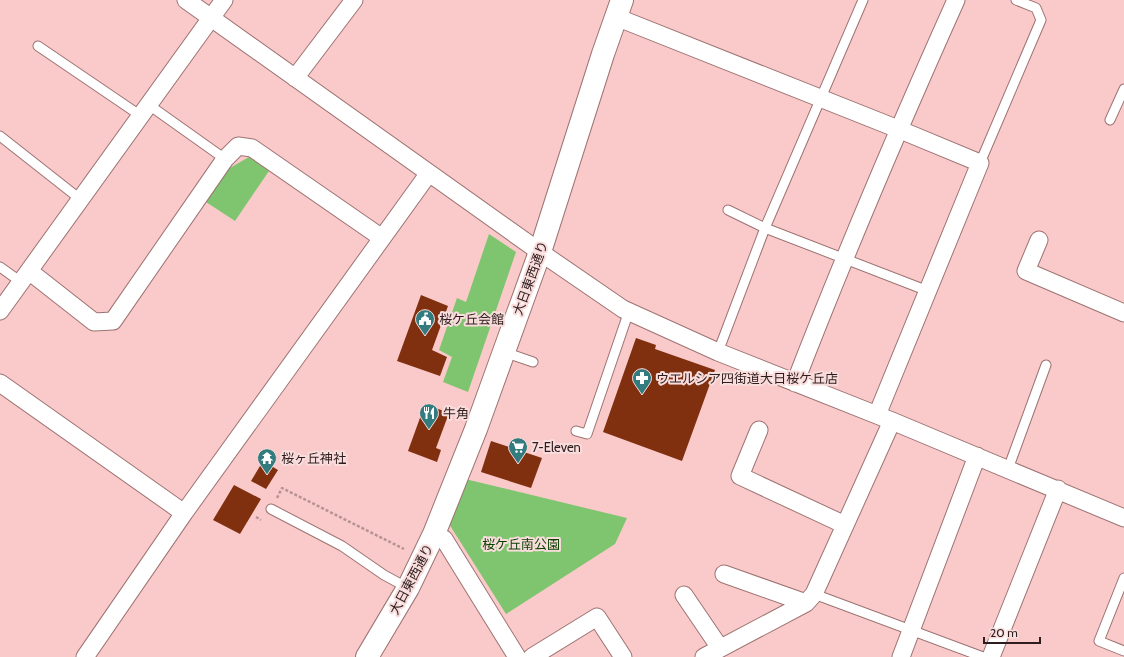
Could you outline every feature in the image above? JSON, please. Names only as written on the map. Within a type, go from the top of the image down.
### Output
[{"type":"street","points":[[186,0],[615,304],[718,352],[885,418],[1058,489],[1124,518]]},
{"type":"street","points":[[0,311],[224,0]]},
{"type":"street","points":[[296,78],[354,0]]},
{"type":"street","points":[[795,383],[844,258],[898,128],[956,0]]},
{"type":"street","points":[[620,8],[821,98],[898,128],[980,163],[928,291],[885,418],[845,525],[810,599],[704,657]]},
{"type":"street","name":"大日東西通り","points":[[367,657],[408,588],[434,534],[476,430],[540,252],[620,8]]},
{"type":"street","points":[[25,277],[94,322],[113,321],[226,159],[238,146],[252,148],[382,238]]},
{"type":"street","points":[[85,657],[184,513],[429,173]]},
{"type":"street","points":[[1039,240],[1026,271],[1124,313]]},
{"type":"street","points":[[0,383],[184,513]]},
{"type":"street","points":[[759,430],[740,476],[845,525]]},
{"type":"street","points":[[901,657],[977,456]]},
{"type":"street","points":[[991,657],[1058,489]]},
{"type":"street","points":[[434,534],[444,539],[517,657]]},
{"type":"street","points":[[724,574],[810,599]]},
{"type":"street","points":[[684,595],[720,648]]},
{"type":"street","points":[[532,657],[597,617],[623,657]]},
{"type":"lane","points":[[718,352],[765,228],[863,0]]},
{"type":"lane","points":[[980,163],[1041,20],[1036,8],[1016,0]]},
{"type":"lane","points":[[38,46],[226,159]]},
{"type":"lane","points":[[1110,120],[1124,89]]},
{"type":"lane","points":[[0,136],[80,199]]},
{"type":"lane","points":[[728,210],[765,228],[928,291]]},
{"type":"lane","points":[[0,267],[25,277]]},
{"type":"lane","points":[[576,431],[587,434],[629,311]]},
{"type":"lane","points":[[504,352],[533,362]]},
{"type":"lane","points":[[1008,469],[1046,365]]},
{"type":"lane","points":[[271,509],[342,546],[384,575],[408,588]]},
{"type":"lane","points":[[1124,578],[1099,641],[1124,651]]},
{"type":"lane","points":[[810,599],[912,631],[983,657]]},
{"type":"path","points":[[256,517],[264,522],[282,488],[422,558]]},
{"type":"green space","points":[[249,157],[269,171],[235,221],[206,202],[228,169]]},
{"type":"green space","points":[[489,234],[516,252],[468,392],[443,382],[452,357],[439,350],[457,298],[466,302]]},
{"type":"green space","name":"桜ケ丘南公園","points":[[465,479],[627,518],[615,544],[506,614],[449,524]]},
{"type":"building","points":[[421,295],[448,306],[432,350],[447,357],[440,376],[397,361]]},
{"type":"building","points":[[636,338],[656,345],[655,349],[715,370],[682,461],[603,432]]},
{"type":"building","name":"牛角","points":[[425,404],[449,413],[436,448],[441,450],[437,462],[408,451]]},
{"type":"building","points":[[491,441],[542,458],[531,488],[481,472]]},
{"type":"building","points":[[263,461],[278,470],[266,489],[251,481]]},
{"type":"building","points":[[234,485],[261,499],[240,534],[213,520]]},
{"type":"place","name":"桜ケ丘会館","points":[[425,336]]},
{"type":"place","name":"ウエルシア四街道大日桜ケ丘店","points":[[642,395]]},
{"type":"place","name":"牛角","points":[[429,430]]},
{"type":"place","name":"7-Eleven","points":[[518,464]]},
{"type":"place","name":"桜ヶ丘神社","points":[[267,475]]}]
